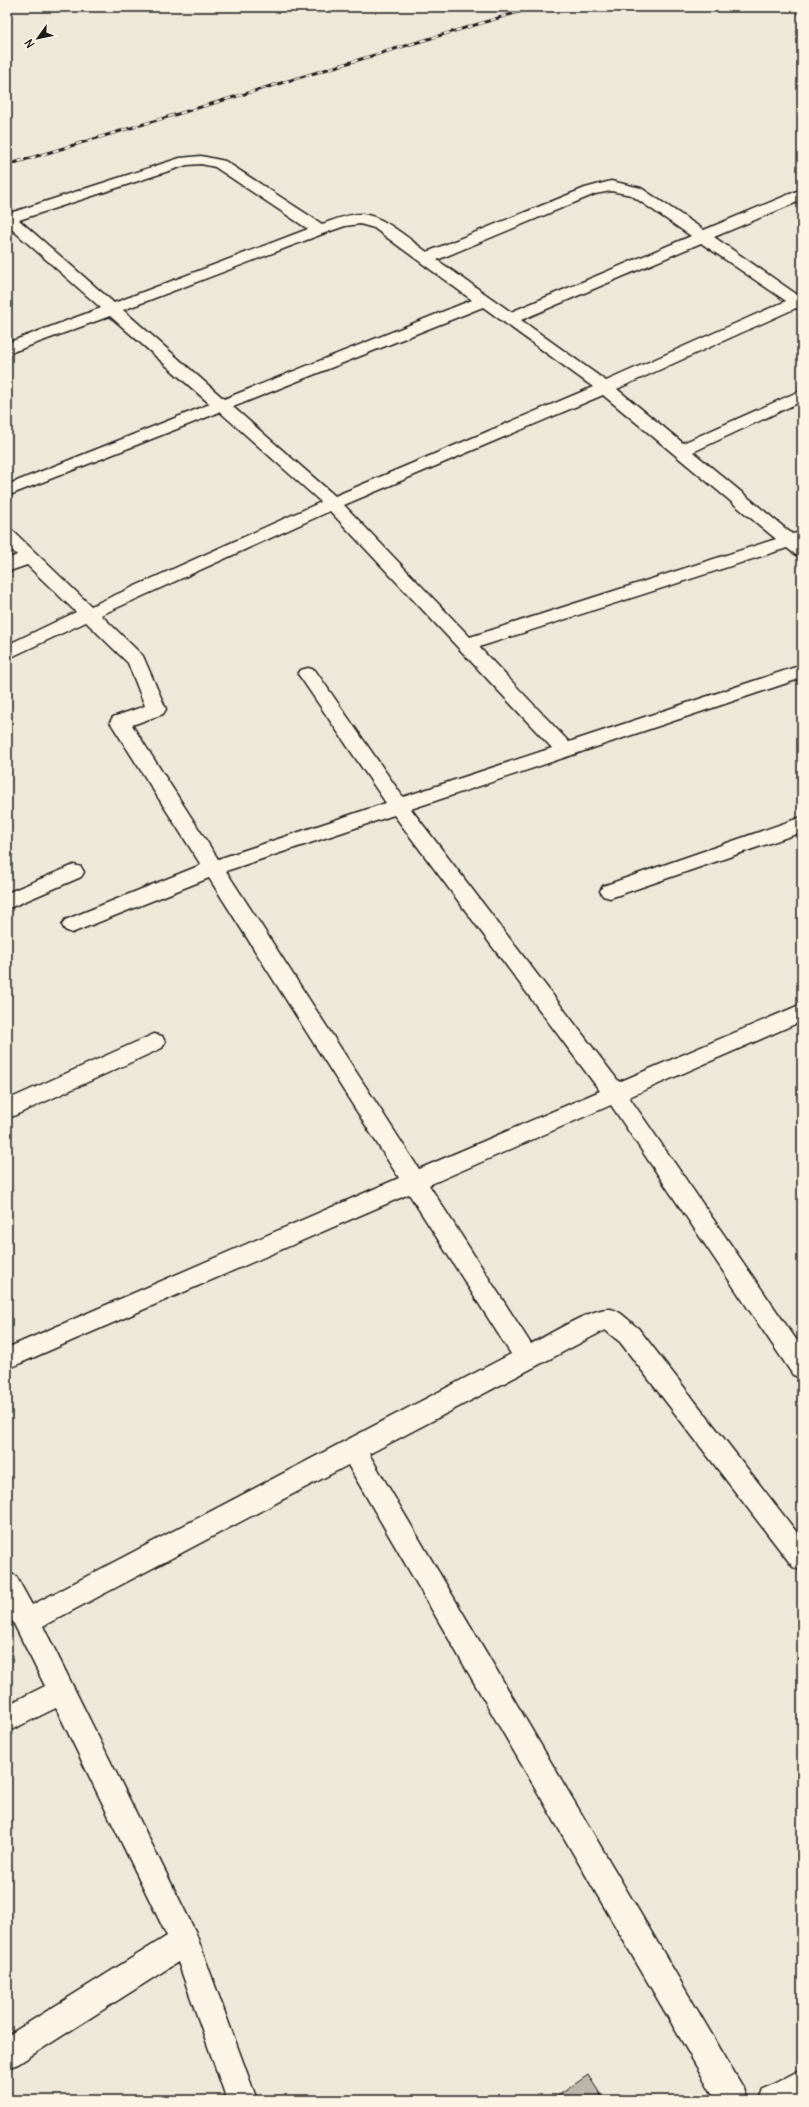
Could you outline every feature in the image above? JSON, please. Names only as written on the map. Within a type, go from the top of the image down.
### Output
[{"type":"street","points":[[8,218],[185,161],[201,160],[220,164],[320,230]]},
{"type":"street","points":[[425,259],[590,191],[611,186],[636,191],[800,302]]},
{"type":"street","points":[[509,319],[802,194]]},
{"type":"street","points":[[8,218],[333,503],[565,750]]},
{"type":"street","points":[[7,349],[320,230],[342,222],[361,219],[379,225],[605,388],[680,450],[798,543]]},
{"type":"street","points":[[7,491],[484,301]]},
{"type":"street","points":[[7,653],[88,614],[333,503],[605,388],[800,302]]},
{"type":"street","points":[[680,450],[802,395]]},
{"type":"street","points":[[7,535],[136,660],[156,709],[120,722],[527,1358]]},
{"type":"street","points":[[466,644],[798,543]]},
{"type":"street","points":[[7,566],[30,557]]},
{"type":"street","points":[[72,925],[213,868],[802,671]]},
{"type":"street","points":[[308,674],[398,806],[615,1094],[802,1368]]},
{"type":"street","points":[[610,891],[802,824]]},
{"type":"street","points":[[7,901],[74,872]]},
{"type":"street","points":[[7,1359],[802,1012]]},
{"type":"street","points":[[7,1110],[154,1042]]},
{"type":"street","points":[[27,1621],[595,1322],[609,1319],[629,1335],[802,1559]]},
{"type":"street","points":[[353,1450],[733,2100]]},
{"type":"street","points":[[7,1584],[62,1691],[185,1941],[242,2100]]},
{"type":"street","points":[[7,1720],[62,1691]]},
{"type":"street","points":[[7,2053],[185,1941]]},
{"type":"street","points":[[776,2100],[802,2084]]},
{"type":"building","points":[[588,2075],[604,2100],[552,2100]]},
{"type":"railway","points":[[7,165],[535,7]]}]
